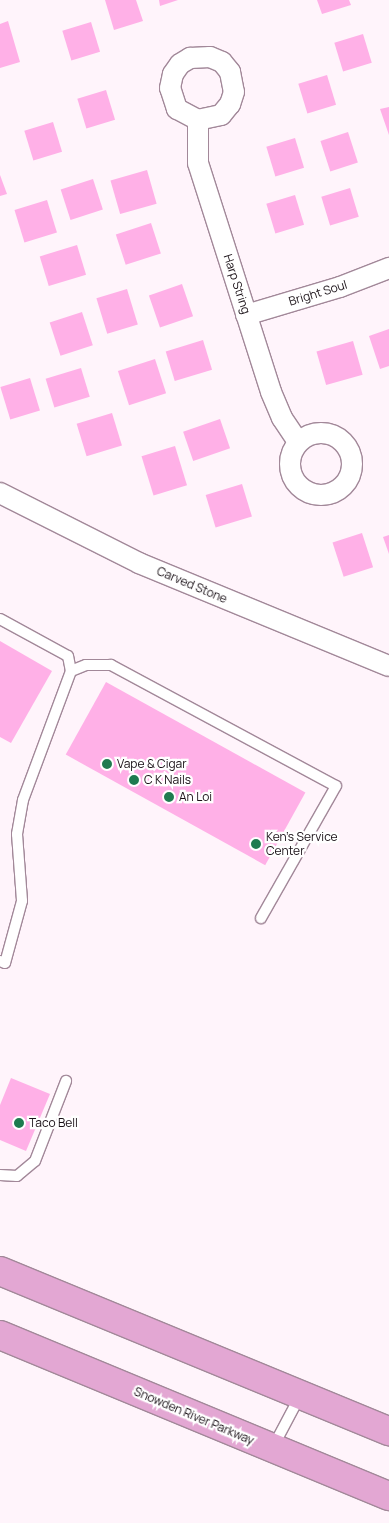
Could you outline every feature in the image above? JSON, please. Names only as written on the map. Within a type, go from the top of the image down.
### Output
[{"type":"main road","points":[[0,1271],[389,1430]]},
{"type":"main road","name":"Snowden River Parkway","points":[[0,1335],[389,1496]]},
{"type":"street","name":"Harp String","points":[[198,120],[198,163],[271,392],[282,418],[298,442]]},
{"type":"street","name":"Bright Soul","points":[[246,314],[340,287],[389,268]]},
{"type":"street","name":"Carved Stone","points":[[0,493],[139,563],[389,666]]},
{"type":"lane","points":[[0,619],[68,656],[71,671],[23,800],[16,834],[22,901],[5,963],[0,961]]},
{"type":"lane","points":[[71,671],[100,663],[117,667],[336,786],[260,918]]},
{"type":"lane","points":[[0,1175],[17,1176],[35,1161],[66,1081]]},
{"type":"lane","points":[[272,1448],[301,1395]]},
{"type":"building","points":[[105,0],[136,0],[143,21],[114,30]]},
{"type":"building","points":[[159,0],[178,0],[160,6]]},
{"type":"building","points":[[317,0],[349,0],[351,5],[322,14]]},
{"type":"building","points":[[8,21],[20,62],[0,68],[0,24]]},
{"type":"building","points":[[91,22],[100,52],[71,60],[62,31]]},
{"type":"building","points":[[363,34],[372,63],[343,71],[334,43]]},
{"type":"building","points":[[327,75],[336,105],[307,113],[298,84]]},
{"type":"building","points":[[106,90],[115,120],[86,128],[77,99]]},
{"type":"building","points":[[389,107],[389,135],[380,109]]},
{"type":"building","points":[[53,122],[62,152],[33,160],[24,131]]},
{"type":"building","points":[[348,132],[358,162],[330,171],[320,141]]},
{"type":"building","points":[[295,138],[304,168],[275,176],[266,147]]},
{"type":"building","points":[[147,170],[157,204],[120,214],[110,180]]},
{"type":"building","points":[[0,175],[7,194],[0,196]]},
{"type":"building","points":[[93,179],[103,209],[71,220],[61,190]]},
{"type":"building","points":[[350,188],[359,217],[330,225],[321,197]]},
{"type":"building","points":[[295,195],[304,225],[275,233],[266,204]]},
{"type":"building","points":[[47,200],[57,233],[24,242],[14,210]]},
{"type":"building","points":[[151,223],[161,253],[126,265],[116,234]]},
{"type":"building","points":[[77,245],[86,275],[49,286],[40,256]]},
{"type":"building","points":[[182,284],[193,316],[160,328],[149,295]]},
{"type":"building","points":[[127,289],[138,324],[107,334],[96,298]]},
{"type":"building","points":[[82,312],[93,345],[60,356],[50,323]]},
{"type":"building","points":[[389,329],[389,366],[380,369],[369,336]]},
{"type":"building","points":[[203,340],[212,370],[175,381],[166,351]]},
{"type":"building","points":[[353,341],[363,375],[326,385],[316,351]]},
{"type":"building","points":[[155,359],[166,393],[129,405],[118,371]]},
{"type":"building","points":[[81,368],[90,397],[54,408],[46,379]]},
{"type":"building","points":[[30,378],[40,411],[10,420],[0,387]]},
{"type":"building","points":[[112,413],[122,446],[87,456],[77,424]]},
{"type":"building","points":[[220,419],[230,448],[193,461],[183,432]]},
{"type":"building","points":[[175,446],[187,485],[154,495],[142,456]]},
{"type":"building","points":[[242,484],[252,517],[216,528],[206,495]]},
{"type":"building","points":[[362,533],[373,567],[344,577],[333,543]]},
{"type":"building","points":[[389,535],[389,554],[383,537]]},
{"type":"building","points":[[0,641],[52,671],[11,743],[0,737]]},
{"type":"building","points":[[106,682],[305,793],[265,865],[66,755]]},
{"type":"building","name":"Taco Bell","points":[[11,1078],[50,1094],[26,1151],[0,1140],[0,1105]]},
{"type":"place","name":"Vape & Cigar","points":[[107,764]]},
{"type":"place","name":"C K Nails","points":[[134,780]]},
{"type":"place","name":"An Loi","points":[[169,797]]},
{"type":"place","name":"Ken’s Service Center","points":[[256,844]]},
{"type":"place","name":"Taco Bell","points":[[19,1123]]}]
